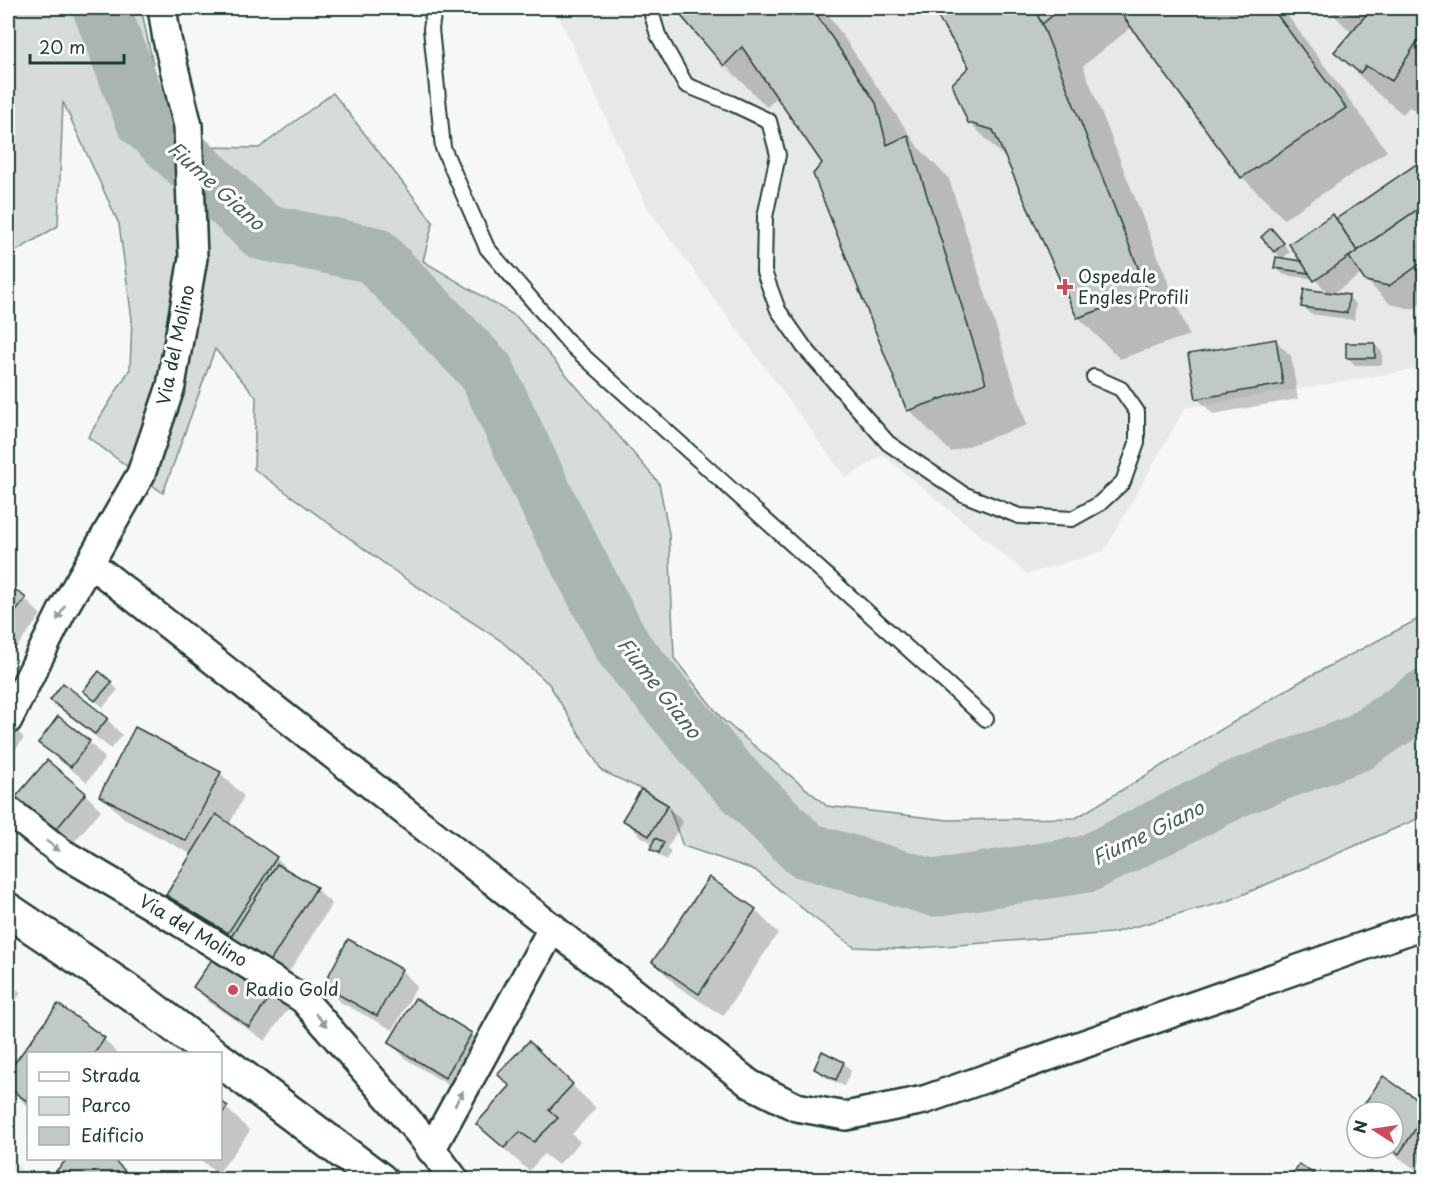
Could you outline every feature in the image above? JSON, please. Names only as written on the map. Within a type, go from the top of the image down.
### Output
[{"type":"street","name":"Via del Molino","points":[[8,720],[62,611],[141,474],[171,386],[193,258],[188,126],[162,8]]},
{"type":"street","points":[[90,562],[750,1084],[796,1107],[846,1116],[924,1100],[1425,925]]},
{"type":"street","name":"Via del Molino","points":[[8,810],[61,852],[303,999],[419,1133],[455,1179]]},
{"type":"street","points":[[8,910],[141,1000],[211,1052]]},
{"type":"street","points":[[431,1150],[553,927]]},
{"type":"street","points":[[222,1061],[380,1179]]},
{"type":"lane","points":[[434,8],[431,28],[443,148],[487,248],[571,345],[986,719]]},
{"type":"lane","points":[[650,8],[658,35],[686,85],[769,121],[778,155],[765,217],[764,272],[778,310],[804,347],[888,443],[963,494],[1019,516],[1072,519],[1099,504],[1123,482],[1137,443],[1137,411],[1121,389],[1094,377]]},
{"type":"shaded area","name":"Ospedale Engles Profili","points":[[555,8],[1424,8],[1424,368],[1185,408],[1104,551],[1027,574],[883,455],[846,478],[647,207]]},
{"type":"shaded area","points":[[8,1156],[31,1179],[8,1179]]},
{"type":"green space","points":[[8,8],[141,8],[162,107],[206,147],[259,148],[333,93],[433,222],[423,261],[517,317],[659,483],[669,534],[674,658],[722,719],[827,806],[948,820],[1076,818],[1301,681],[1424,616],[1424,816],[1228,901],[1112,933],[906,949],[854,947],[755,870],[683,846],[668,805],[641,789],[602,771],[549,684],[500,640],[407,580],[254,469],[256,397],[215,349],[163,493],[88,437],[130,369],[132,319],[119,224],[63,102],[58,226],[8,256]]},
{"type":"building","points":[[693,8],[812,8],[876,103],[887,145],[908,135],[986,383],[907,411],[813,174],[822,163],[742,47],[724,66],[682,17]]},
{"type":"building","points":[[932,8],[1034,8],[1148,293],[1077,318],[993,130],[968,123],[952,84],[969,67]]},
{"type":"building","points":[[1034,8],[1062,8],[1042,24]]},
{"type":"building","points":[[1117,8],[1272,8],[1346,108],[1241,178]]},
{"type":"building","points":[[1372,8],[1424,8],[1424,31],[1392,81],[1366,66],[1360,73],[1334,52]]},
{"type":"building","points":[[1424,159],[1424,205],[1357,251],[1336,219]]},
{"type":"building","points":[[1424,205],[1424,261],[1389,286],[1365,281],[1349,257]]},
{"type":"building","points":[[1333,214],[1357,251],[1314,281],[1289,244]]},
{"type":"building","points":[[1271,228],[1284,243],[1274,252],[1261,237]]},
{"type":"building","points":[[1276,257],[1301,261],[1309,273],[1274,268]]},
{"type":"building","points":[[1304,289],[1349,295],[1347,313],[1301,307]]},
{"type":"building","points":[[1276,339],[1283,384],[1196,399],[1188,354]]},
{"type":"building","points":[[1346,343],[1375,343],[1375,358],[1346,358]]},
{"type":"building","points":[[8,584],[26,598],[8,622]]},
{"type":"building","points":[[99,671],[112,682],[95,701],[83,691]]},
{"type":"building","points":[[63,683],[108,718],[95,734],[50,700]]},
{"type":"building","points":[[58,716],[90,741],[71,767],[38,743]]},
{"type":"building","points":[[135,727],[221,772],[186,841],[99,796]]},
{"type":"building","points":[[47,760],[86,793],[54,832],[14,799]]},
{"type":"building","points":[[641,789],[668,805],[649,836],[622,820]]},
{"type":"building","points":[[216,814],[277,857],[228,933],[166,895]]},
{"type":"building","points":[[655,838],[664,842],[659,853],[650,849]]},
{"type":"building","points":[[277,864],[317,887],[268,965],[229,940]]},
{"type":"building","points":[[709,877],[756,909],[699,994],[652,962]]},
{"type":"building","points":[[348,939],[402,969],[377,1016],[323,986]]},
{"type":"building","name":"Radio Gold","points":[[217,952],[273,993],[249,1027],[193,987]]},
{"type":"building","points":[[415,998],[472,1033],[445,1078],[388,1043]]},
{"type":"building","points":[[58,1004],[105,1038],[95,1052],[27,1052],[27,1101],[8,1087],[8,1072]]},
{"type":"building","points":[[529,1041],[573,1084],[549,1110],[558,1118],[534,1142],[520,1132],[504,1148],[476,1124],[510,1086],[497,1074]]},
{"type":"building","points":[[822,1051],[844,1062],[836,1080],[814,1069]]},
{"type":"building","points":[[1383,1076],[1424,1104],[1424,1116],[1405,1145],[1405,1100],[1367,1100]]},
{"type":"building","points":[[222,1102],[228,1106],[222,1114]]},
{"type":"building","points":[[66,1160],[114,1160],[134,1180],[64,1180],[56,1171]]},
{"type":"building","points":[[1299,1164],[1323,1180],[1289,1180]]},
{"type":"waterway","name":"Fiume Giano","points":[[101,8],[144,120],[263,232],[374,255],[486,371],[551,509],[624,649],[725,770],[805,850],[934,888],[1087,864],[1238,788],[1358,743],[1424,698]]},
{"type":"place","name":"Ospedale Engles Profili","points":[[1065,287]]},
{"type":"place","name":"Radio Gold","points":[[233,990]]}]
